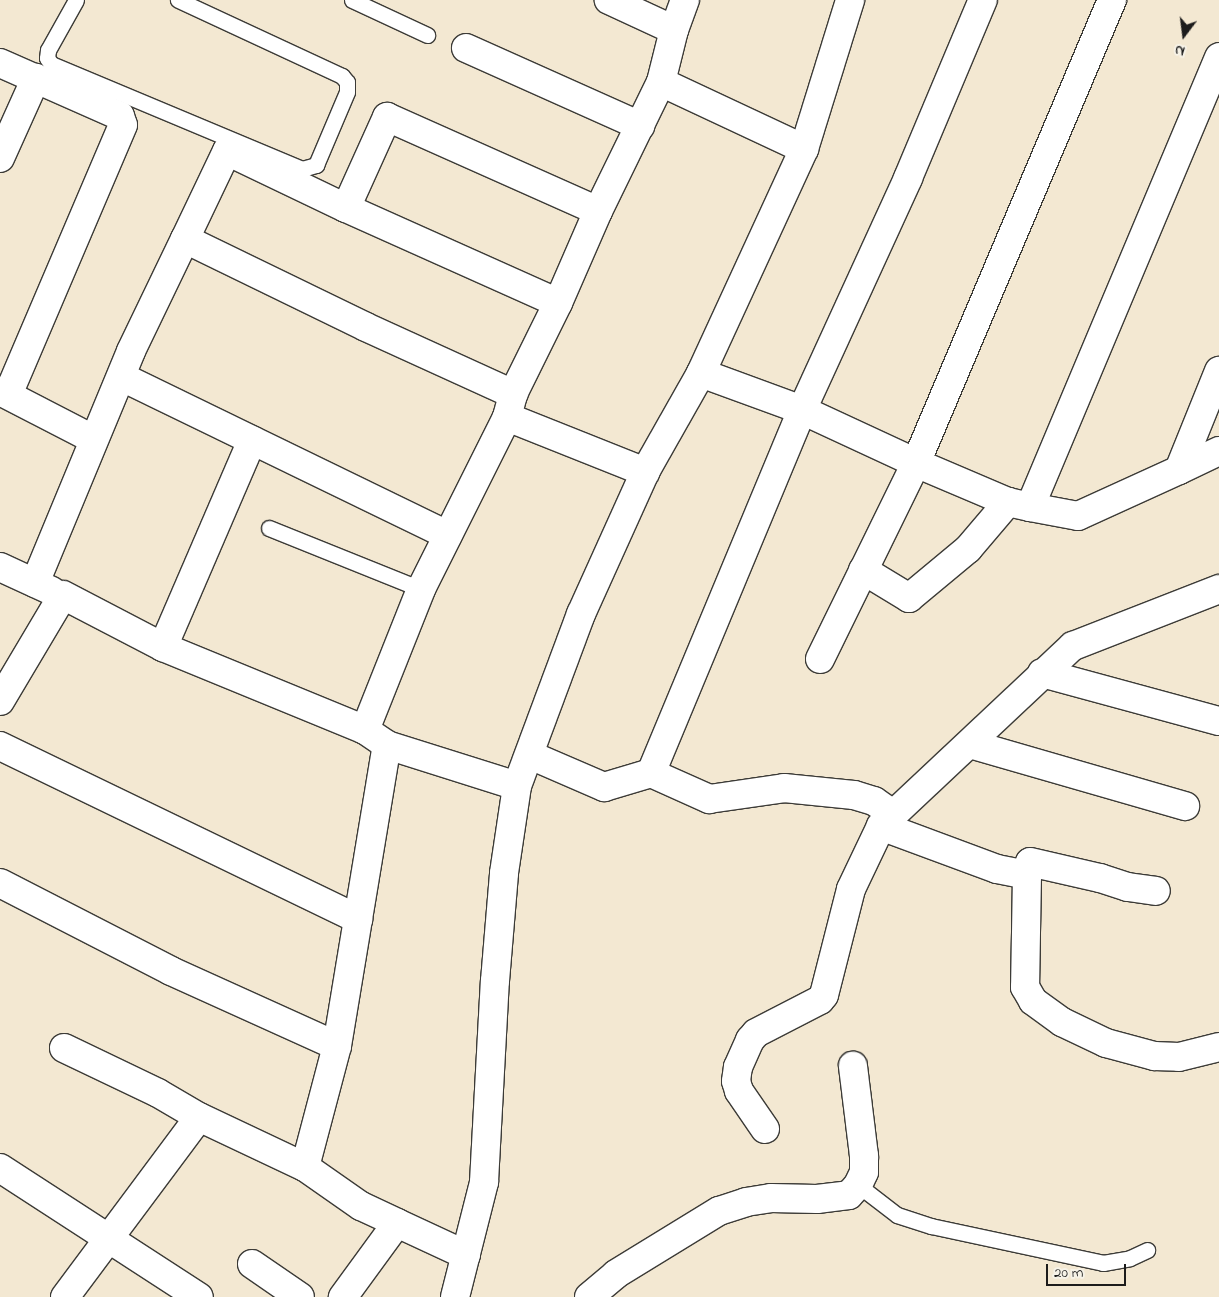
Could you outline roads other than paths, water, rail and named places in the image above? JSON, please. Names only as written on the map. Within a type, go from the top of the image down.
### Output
[{"type":"street","points":[[610,0],[674,30]]},
{"type":"street","points":[[365,730],[421,589],[558,303],[598,210],[661,82],[674,30],[685,0]]},
{"type":"street","points":[[455,1297],[484,1182],[495,981],[504,873],[517,786],[581,614],[645,472],[701,373],[804,149],[850,0]]},
{"type":"street","points":[[651,773],[802,410],[908,178],[983,0]]},
{"type":"street","points":[[820,659],[916,463],[1112,0]]},
{"type":"street","points":[[466,48],[640,126]]},
{"type":"street","points":[[863,570],[909,598],[1019,504],[1219,58]]},
{"type":"street","points":[[0,63],[120,116],[123,125],[4,392],[93,439]]},
{"type":"street","points":[[0,158],[36,78]]},
{"type":"street","points":[[661,82],[804,149]]},
{"type":"street","points":[[346,208],[387,117],[598,210]]},
{"type":"street","points":[[35,583],[93,439],[122,377],[131,351],[227,151],[346,208],[558,303]]},
{"type":"street","points":[[185,239],[645,472]]},
{"type":"street","points":[[1179,470],[1219,371]]},
{"type":"street","points":[[701,373],[802,410],[916,463],[1019,504],[1078,516],[1219,451]]},
{"type":"street","points":[[122,377],[448,535]]},
{"type":"street","points":[[163,647],[252,440]]},
{"type":"street","points":[[0,567],[63,595],[163,647],[365,730],[387,745],[517,786]]},
{"type":"street","points":[[765,1129],[739,1091],[736,1081],[738,1068],[750,1040],[756,1033],[820,1000],[824,995],[851,890],[887,820],[1073,646],[1219,589]]},
{"type":"street","points":[[0,701],[63,595]]},
{"type":"street","points":[[1042,673],[1219,722]]},
{"type":"street","points":[[970,744],[1185,806]]},
{"type":"street","points":[[305,1167],[337,1046],[387,745]]},
{"type":"street","points":[[0,746],[358,919]]},
{"type":"street","points":[[530,755],[604,787],[651,773],[709,799],[784,788],[854,795],[874,801],[887,820],[997,869],[1027,874]]},
{"type":"street","points":[[1156,891],[1128,887],[1100,878],[1030,862],[1027,874],[1025,987],[1034,1001],[1062,1022],[1106,1042],[1154,1056],[1179,1056],[1219,1047]]},
{"type":"street","points":[[0,883],[171,971],[337,1046]]},
{"type":"street","points":[[64,1048],[158,1093],[199,1117],[305,1167],[361,1206],[466,1255]]},
{"type":"street","points":[[589,1297],[616,1274],[719,1211],[746,1202],[771,1198],[818,1199],[849,1195],[858,1185],[864,1172],[864,1156],[853,1066]]},
{"type":"street","points":[[65,1297],[199,1117]]},
{"type":"street","points":[[0,1168],[199,1297]]},
{"type":"street","points":[[343,1297],[397,1223]]},
{"type":"street","points":[[252,1264],[300,1297]]},
{"type":"lane","points":[[76,0],[48,50],[47,58],[52,64],[302,169],[316,165],[348,92],[348,82],[342,76],[178,0]]},
{"type":"lane","points":[[352,0],[427,35]]},
{"type":"lane","points":[[269,528],[421,589]]},
{"type":"lane","points":[[858,1185],[897,1215],[931,1226],[1103,1263],[1130,1258],[1147,1250]]}]
